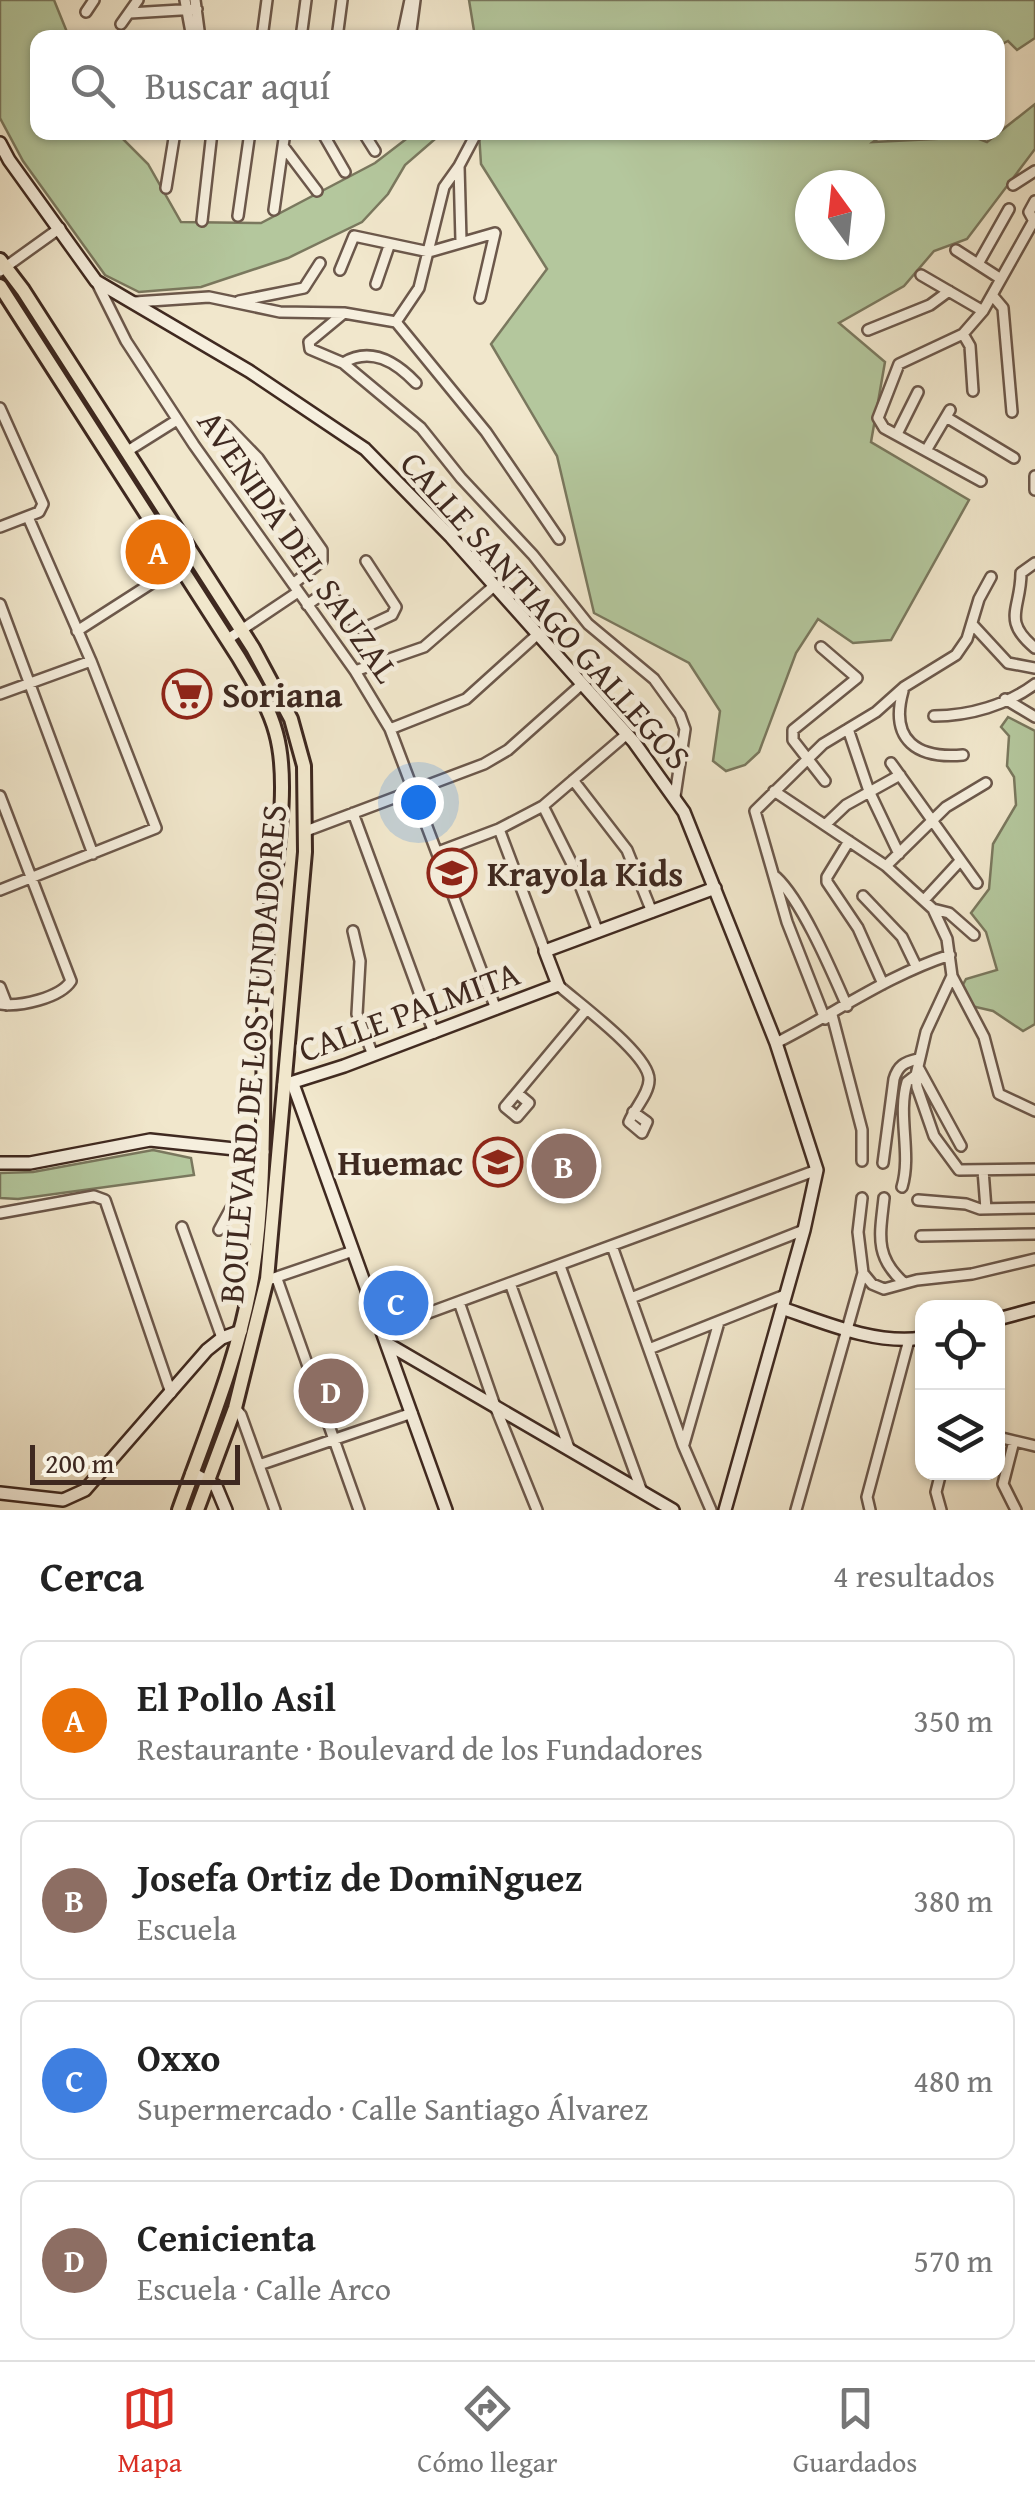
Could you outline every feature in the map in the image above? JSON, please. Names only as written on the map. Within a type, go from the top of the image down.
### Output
[{"type":"main road","name":"BOULEVARD DE LOS FUNDADORES","points":[[2,266],[241,630],[291,719],[304,766],[306,831],[272,1279],[235,1408],[197,1510]]},
{"type":"main road","name":"BOULEVARD DE LOS FUNDADORES","points":[[0,286],[228,640],[270,716],[282,766],[265,964],[263,1152],[252,1278],[216,1410],[179,1510]]},
{"type":"main road","points":[[263,1152],[278,1168]]},
{"type":"street","points":[[86,12],[94,0]]},
{"type":"street","points":[[121,24],[138,0]]},
{"type":"street","points":[[263,30],[267,0]]},
{"type":"street","points":[[302,30],[306,0]]},
{"type":"street","points":[[339,30],[342,0]]},
{"type":"street","points":[[404,30],[412,0]]},
{"type":"street","points":[[410,30],[412,0]]},
{"type":"street","points":[[130,12],[192,5],[198,30]]},
{"type":"street","points":[[166,188],[174,140]]},
{"type":"street","points":[[202,222],[211,140]]},
{"type":"street","points":[[238,216],[249,140]]},
{"type":"street","points":[[274,210],[284,140]]},
{"type":"street","points":[[327,140],[345,172]]},
{"type":"street","points":[[368,140],[375,151]]},
{"type":"street","points":[[396,322],[419,288],[440,197],[472,140]]},
{"type":"street","name":"AVENIDA DEL SAUZAL","points":[[0,143],[8,160],[96,281],[126,340],[177,420],[355,671],[390,728],[496,1010]]},
{"type":"street","points":[[283,146],[317,191]]},
{"type":"street","points":[[459,166],[462,242]]},
{"type":"street","points":[[1013,186],[1035,171]]},
{"type":"street","points":[[982,482],[884,428],[878,418],[899,364],[963,334],[983,310],[1034,222],[1029,212],[1035,201]]},
{"type":"street","points":[[978,264],[1009,209]]},
{"type":"street","points":[[2,266],[60,228]]},
{"type":"street","points":[[340,270],[354,236],[429,252],[495,232],[480,298]]},
{"type":"street","points":[[1025,236],[1035,242]]},
{"type":"street","points":[[376,284],[388,246]]},
{"type":"street","points":[[956,250],[1001,279]]},
{"type":"street","points":[[236,302],[304,288],[320,263]]},
{"type":"street","points":[[922,275],[983,310]]},
{"type":"street","name":"CALLE SANTIAGO GALLEGOS","points":[[96,281],[346,434],[388,472],[538,634],[627,734],[684,812],[776,1042],[816,1170],[804,1230],[725,1510]]},
{"type":"street","points":[[868,330],[930,305],[949,291]]},
{"type":"street","points":[[992,295],[1004,308],[1012,412]]},
{"type":"street","points":[[135,302],[192,296],[288,313],[344,313],[396,322],[486,432],[558,539]]},
{"type":"street","points":[[344,313],[309,346],[314,352],[343,363],[421,428],[588,624],[654,679],[680,715],[685,730],[675,796]]},
{"type":"street","points":[[963,334],[970,346],[973,391]]},
{"type":"street","points":[[343,363],[360,355],[387,360],[416,382]]},
{"type":"street","points":[[897,434],[918,392]]},
{"type":"street","points":[[0,408],[42,508],[0,527]]},
{"type":"street","points":[[927,449],[948,413],[1014,458]]},
{"type":"street","points":[[126,452],[177,420]]},
{"type":"street","points":[[226,426],[258,458],[322,550],[322,560],[295,588],[228,640]]},
{"type":"street","points":[[1035,476],[1035,490]]},
{"type":"street","points":[[0,890],[156,828],[91,661],[28,517]]},
{"type":"street","points":[[77,631],[194,556]]},
{"type":"street","points":[[307,605],[328,590],[358,627],[392,616],[396,606],[366,561]]},
{"type":"street","points":[[1035,563],[1021,573],[1014,621],[1018,632],[1035,648]]},
{"type":"street","points":[[862,1161],[862,1130],[828,1017],[788,922],[755,811],[809,756],[956,654],[991,577]]},
{"type":"street","points":[[355,671],[424,647],[494,586]]},
{"type":"street","points":[[0,604],[92,854]]},
{"type":"street","points":[[972,624],[1008,663],[1035,668]]},
{"type":"street","points":[[390,728],[466,699],[538,634]]},
{"type":"street","points":[[822,647],[857,678],[793,730],[794,740],[826,782]]},
{"type":"street","points":[[0,694],[91,661]]},
{"type":"street","points":[[306,831],[484,764],[508,750],[582,684]]},
{"type":"street","points":[[934,716],[974,712],[1035,684]]},
{"type":"street","points":[[904,687],[898,712],[909,743],[938,758],[963,756]]},
{"type":"street","points":[[1005,700],[1035,717]]},
{"type":"street","points":[[848,730],[869,791],[899,854]]},
{"type":"street","points":[[438,852],[499,829],[542,806],[627,734]]},
{"type":"street","points":[[891,763],[977,884]]},
{"type":"street","points":[[825,825],[846,805],[900,775]]},
{"type":"street","points":[[573,780],[626,850],[652,912]]},
{"type":"street","points":[[886,866],[931,820],[986,782]]},
{"type":"street","points":[[774,792],[886,866],[933,909],[948,939],[952,976],[986,1042],[999,1094],[1035,1111]]},
{"type":"street","points":[[0,796],[70,985],[24,1004],[3,1005],[0,987]]},
{"type":"street","points":[[542,806],[571,862],[598,932]]},
{"type":"street","points":[[353,813],[434,1033]]},
{"type":"street","points":[[499,829],[558,986]]},
{"type":"street","points":[[849,841],[827,882],[858,928],[882,984]]},
{"type":"street","points":[[924,899],[960,860]]},
{"type":"street","points":[[774,875],[787,889],[822,950],[847,1006]]},
{"type":"street","points":[[545,951],[715,888]]},
{"type":"street","points":[[863,896],[902,937],[916,966]]},
{"type":"street","points":[[933,909],[949,913],[974,935]]},
{"type":"street","points":[[352,931],[360,961],[357,1014],[373,1055]]},
{"type":"street","points":[[776,1042],[916,966],[950,955]]},
{"type":"street","points":[[952,976],[926,1032],[917,1066],[917,1087],[934,1136],[959,1170],[1035,1169]]},
{"type":"street","name":"CALLE PALMITA","points":[[288,1084],[558,986],[648,1068],[650,1084],[632,1114]]},
{"type":"street","points":[[517,1093],[529,1104],[518,1118],[505,1107],[586,1010]]},
{"type":"street","points":[[884,1163],[894,1080],[897,1070],[906,1062],[917,1066],[961,1146]]},
{"type":"street","points":[[902,1187],[906,1174],[904,1095],[917,1066]]},
{"type":"street","points":[[288,1084],[446,1510]]},
{"type":"street","points":[[0,1163],[30,1163],[150,1140],[263,1152]]},
{"type":"street","points":[[384,1337],[459,1302],[816,1170]]},
{"type":"street","points":[[983,1170],[986,1210]]},
{"type":"street","points":[[0,1213],[94,1196],[105,1200],[171,1393]]},
{"type":"street","points":[[219,1230],[231,1208],[260,1198]]},
{"type":"street","points":[[796,1510],[862,1274],[858,1232],[862,1198]]},
{"type":"street","points":[[884,1198],[880,1237],[883,1257],[890,1270],[904,1282]]},
{"type":"street","points":[[918,1200],[966,1204],[986,1210],[1035,1208]]},
{"type":"street","points":[[182,1227],[222,1338]]},
{"type":"street","points":[[631,1298],[804,1230]]},
{"type":"street","points":[[921,1236],[1035,1234]]},
{"type":"street","points":[[612,1246],[683,1445],[712,1510]]},
{"type":"street","points":[[252,1278],[272,1279],[353,1251]]},
{"type":"street","points":[[862,1274],[880,1288],[1035,1260]]},
{"type":"street","points":[[560,1266],[642,1492]]},
{"type":"street","points":[[272,1279],[359,1510]]},
{"type":"street","points":[[510,1283],[569,1448]]},
{"type":"street","points":[[459,1302],[537,1510]]},
{"type":"street","points":[[648,1349],[783,1302],[845,1330],[915,1339]]},
{"type":"street","points":[[1005,1318],[1035,1309]]},
{"type":"street","points":[[683,1445],[720,1322]]},
{"type":"street","points":[[0,1492],[50,1499],[74,1497],[85,1490],[207,1350],[240,1331]]},
{"type":"street","points":[[384,1337],[673,1510]]},
{"type":"street","points":[[870,1510],[868,1497],[908,1340]]},
{"type":"street","points":[[235,1408],[275,1510]]},
{"type":"street","points":[[259,1465],[412,1413]]},
{"type":"street","points":[[1005,1439],[1035,1446]]},
{"type":"street","points":[[1014,1441],[1003,1484],[1016,1510]]},
{"type":"street","points":[[192,1473],[216,1486],[226,1510]]},
{"type":"street","points":[[939,1480],[936,1492],[941,1510]]},
{"type":"green space","points":[[0,0],[54,0],[66,30],[30,30],[30,140],[124,140],[148,164],[181,222],[261,223],[375,163],[405,140],[434,140],[405,165],[388,194],[362,222],[288,258],[201,287],[139,292],[105,275],[23,161],[0,118]]},
{"type":"green space","points":[[469,0],[1035,0],[1035,38],[1017,50],[1005,42],[1005,30],[474,30]]},
{"type":"green space","points":[[1035,104],[1035,149],[967,239],[934,251],[904,286],[839,323],[885,362],[871,442],[969,500],[891,640],[853,643],[818,619],[796,653],[759,752],[745,765],[726,771],[713,761],[720,711],[689,663],[594,613],[557,456],[491,344],[547,269],[481,164],[479,140],[1005,140],[1005,128]]},
{"type":"green space","points":[[1008,717],[1035,731],[1035,1024],[1023,1031],[993,1011],[967,1005],[960,990],[966,979],[997,970],[986,932],[971,913],[989,889],[993,844],[1016,805],[1014,777],[1007,766],[1009,736],[1001,727]]},
{"type":"green space","points":[[153,1150],[191,1158],[194,1175],[18,1199],[0,1198],[0,1173],[33,1172]]},
{"type":"place","name":"El Pollo Asil","points":[[158,552]]},
{"type":"place","name":"Soriana","points":[[187,694]]},
{"type":"place","name":"Krayola Kids","points":[[452,873]]},
{"type":"place","name":"Huemac","points":[[498,1162]]},
{"type":"place","name":"Josefa Ortiz de DomiNguez","points":[[564,1166]]},
{"type":"place","name":"Oxxo","points":[[396,1303]]},
{"type":"place","name":"Cenicienta","points":[[331,1391]]}]
